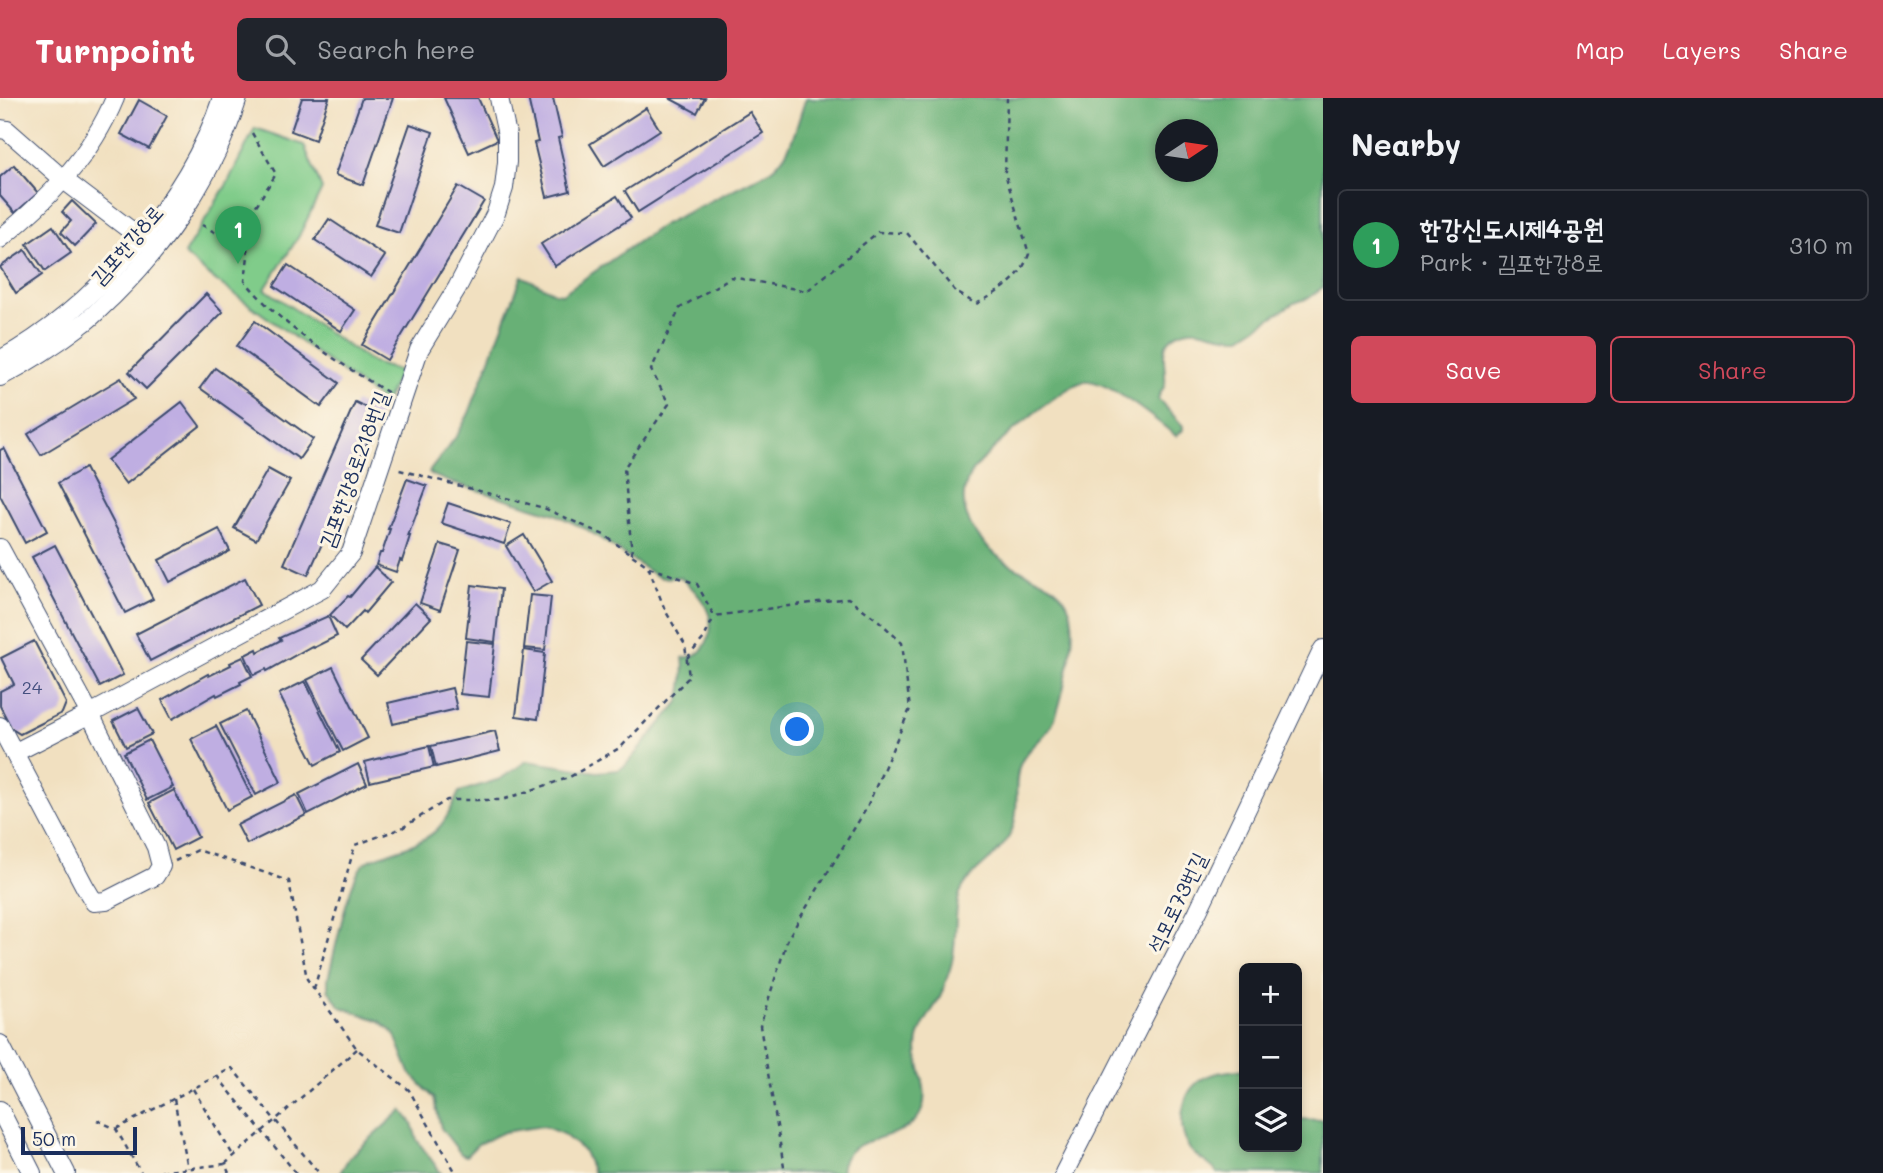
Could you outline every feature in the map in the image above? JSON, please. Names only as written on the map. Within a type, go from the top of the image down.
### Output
[{"type":"street","points":[[0,239],[64,180],[78,163],[107,118],[115,98]]},
{"type":"street","name":"김포한강8로","points":[[0,377],[84,324],[131,278],[171,200],[201,152],[222,98]]},
{"type":"street","name":"김포한강8로","points":[[0,360],[52,324],[119,264],[177,220],[202,180],[239,98]]},
{"type":"street","name":"김포한강8로218번길","points":[[14,753],[322,589],[351,553],[419,349],[457,288],[496,213],[504,188],[507,162],[507,135],[499,98]]},
{"type":"street","points":[[0,129],[7,130],[64,180],[148,244]]},
{"type":"street","points":[[0,548],[90,714],[156,846],[160,866],[155,876],[106,901],[94,902],[0,726]]},
{"type":"street","name":"석모로73번길","points":[[1064,1173],[1198,911],[1323,649]]},
{"type":"street","points":[[0,1044],[66,1173]]},
{"type":"street","points":[[0,1110],[32,1173]]},
{"type":"path","points":[[632,555],[624,468],[668,404],[651,370],[680,308],[731,277],[807,291],[878,232],[907,233],[956,292],[976,304],[1003,290],[1025,265],[1029,254],[1006,173],[1007,98]]},
{"type":"path","points":[[252,133],[276,174],[252,212],[244,233],[248,256],[245,281],[261,301],[335,361],[390,394]]},
{"type":"path","points":[[202,225],[216,233],[248,224]]},
{"type":"path","points":[[386,466],[544,508],[604,535],[648,566],[697,584],[714,616]]},
{"type":"path","points":[[314,989],[355,845],[402,828],[447,800],[502,800],[568,778],[621,747],[689,677],[685,645],[665,610],[648,566]]},
{"type":"path","points":[[714,616],[848,598],[879,621],[902,643],[910,709],[866,808],[788,938],[760,1027],[785,1173]]},
{"type":"path","points":[[687,658],[704,638],[714,616]]},
{"type":"path","points":[[166,866],[198,850],[289,881],[307,979],[357,1049],[409,1090],[456,1173]]},
{"type":"path","points":[[150,1173],[225,1164],[357,1049]]},
{"type":"path","points":[[116,1129],[232,1068],[319,1173]]},
{"type":"path","points":[[217,1076],[296,1173]]},
{"type":"path","points":[[193,1089],[234,1156]]},
{"type":"path","points":[[174,1099],[188,1169]]},
{"type":"path","points":[[97,1120],[116,1129],[141,1173]]},
{"type":"path","points":[[225,1164],[229,1173]]},
{"type":"green space","points":[[806,98],[1323,98],[1323,287],[1309,298],[1294,303],[1241,337],[1187,330],[1171,339],[1164,357],[1165,384],[1158,399],[1183,426],[1183,430],[1176,436],[1120,395],[1087,381],[1061,393],[1043,406],[989,453],[969,477],[964,491],[964,506],[975,532],[1006,562],[1046,582],[1063,596],[1072,617],[1072,640],[1062,695],[1054,719],[1048,731],[1020,765],[1012,830],[1002,847],[969,878],[960,893],[950,969],[941,995],[918,1039],[924,1101],[915,1121],[904,1129],[853,1149],[844,1159],[841,1173],[593,1173],[584,1151],[563,1134],[543,1126],[504,1132],[478,1144],[466,1156],[461,1154],[441,1128],[434,1098],[410,1073],[394,1033],[380,1021],[341,1007],[328,990],[328,979],[351,888],[362,866],[368,861],[417,842],[434,832],[447,817],[459,792],[500,779],[527,761],[597,772],[618,770],[625,766],[679,702],[683,658],[696,655],[702,650],[708,639],[710,621],[699,597],[680,577],[662,578],[655,575],[586,529],[555,514],[447,481],[429,472],[458,434],[469,413],[522,276],[562,294],[662,225],[768,172],[777,165],[789,148]]},
{"type":"green space","points":[[255,128],[304,145],[322,189],[299,236],[265,289],[373,363],[400,371],[385,403],[207,274],[184,254],[227,184]]},
{"type":"green space","points":[[1239,1070],[1239,1152],[1302,1152],[1302,1119],[1323,1120],[1323,1173],[1217,1173],[1195,1155],[1185,1140],[1183,1130],[1185,1101],[1202,1079]]},
{"type":"green space","points":[[402,1110],[412,1123],[417,1140],[441,1173],[340,1173],[349,1158]]},
{"type":"building","points":[[302,98],[329,98],[315,140],[291,131]]},
{"type":"building","points":[[362,98],[393,98],[363,185],[335,175]]},
{"type":"building","points":[[444,98],[478,98],[497,140],[469,153]]},
{"type":"building","points":[[528,98],[553,98],[562,137],[558,138],[570,191],[547,197],[534,143],[538,142]]},
{"type":"building","points":[[669,98],[705,98],[697,113]]},
{"type":"building","points":[[139,100],[167,116],[149,149],[121,134]]},
{"type":"building","points":[[646,108],[660,130],[604,166],[590,144]]},
{"type":"building","points":[[750,112],[763,133],[638,212],[625,191]]},
{"type":"building","points":[[410,124],[433,132],[399,233],[375,225]]},
{"type":"building","points":[[14,165],[38,193],[15,213],[0,196],[0,177]]},
{"type":"building","points":[[458,186],[484,201],[387,360],[362,345]]},
{"type":"building","points":[[617,196],[631,218],[555,266],[541,244]]},
{"type":"building","points":[[72,201],[96,224],[75,246],[61,232],[71,221],[62,212]]},
{"type":"building","points":[[329,219],[385,256],[371,277],[315,240]]},
{"type":"building","points":[[53,226],[71,253],[45,271],[27,244]]},
{"type":"building","points":[[25,250],[42,275],[16,293],[0,267]]},
{"type":"building","points":[[288,265],[355,310],[341,331],[274,286]]},
{"type":"building","points":[[206,294],[223,312],[146,389],[129,372]]},
{"type":"building","points":[[255,321],[339,383],[321,407],[237,346]]},
{"type":"building","points":[[215,368],[313,439],[299,459],[200,388]]},
{"type":"building","points":[[121,378],[134,399],[41,455],[28,434]]},
{"type":"building","points":[[182,402],[200,426],[126,484],[107,460]]},
{"type":"building","points":[[355,402],[380,414],[308,575],[284,564]]},
{"type":"building","points":[[4,448],[47,531],[25,543],[0,495],[0,450]]},
{"type":"building","points":[[85,468],[153,599],[125,613],[58,483]]},
{"type":"building","points":[[268,469],[290,481],[256,540],[234,528]]},
{"type":"building","points":[[407,479],[427,486],[396,572],[376,565]]},
{"type":"building","points":[[448,503],[511,524],[504,544],[441,523]]},
{"type":"building","points":[[219,529],[230,551],[170,582],[159,560]]},
{"type":"building","points":[[524,535],[552,581],[533,592],[506,546]]},
{"type":"building","points":[[440,544],[460,550],[440,610],[420,603]]},
{"type":"building","points":[[55,545],[123,675],[100,687],[32,557]]},
{"type":"building","points":[[375,567],[391,582],[365,613],[363,611],[345,630],[330,615],[350,597]]},
{"type":"building","points":[[245,578],[259,605],[150,661],[136,634]]},
{"type":"building","points":[[472,585],[501,589],[495,642],[466,638]]},
{"type":"building","points":[[530,595],[551,597],[545,650],[524,648]]},
{"type":"building","points":[[415,603],[431,618],[377,675],[361,660]]},
{"type":"building","points":[[328,616],[337,636],[254,675],[245,655],[257,649],[258,652],[281,640],[279,638]]},
{"type":"building","points":[[34,641],[66,703],[62,713],[20,734],[12,729],[0,706],[0,691],[14,684],[1,658]]},
{"type":"building","points":[[466,641],[495,644],[489,697],[460,694]]},
{"type":"building","points":[[524,650],[545,653],[538,719],[516,716]]},
{"type":"building","points":[[243,657],[252,676],[172,719],[162,700]]},
{"type":"building","points":[[333,667],[368,738],[343,751],[307,680]]},
{"type":"building","points":[[305,681],[340,752],[315,765],[279,694]]},
{"type":"building","points":[[452,688],[457,709],[393,724],[388,703]]},
{"type":"building","points":[[138,708],[152,734],[126,747],[113,721]]},
{"type":"building","points":[[246,711],[281,782],[256,795],[220,724]]},
{"type":"building","points":[[216,726],[252,797],[227,810],[191,739]]},
{"type":"building","points":[[495,731],[500,751],[436,767],[431,746]]},
{"type":"building","points":[[149,740],[173,787],[147,800],[124,753]]},
{"type":"building","points":[[429,746],[434,767],[370,782],[365,762]]},
{"type":"building","points":[[358,764],[367,784],[308,814],[299,794]]},
{"type":"building","points":[[174,790],[198,837],[173,850],[149,803]]},
{"type":"building","points":[[296,795],[306,815],[247,844],[237,825]]},
{"type":"place","name":"한강신도시제4공원","points":[[238,264]]}]
